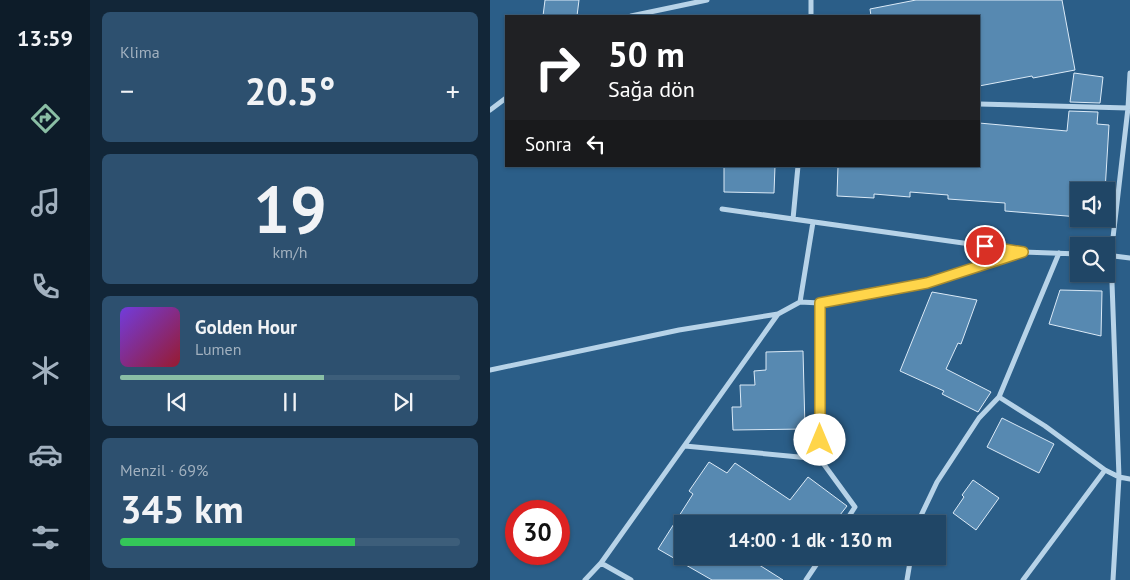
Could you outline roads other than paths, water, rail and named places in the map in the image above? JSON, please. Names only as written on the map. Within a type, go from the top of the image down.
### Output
[{"type":"street","points":[[637,15],[708,0]]},
{"type":"street","points":[[811,0],[811,15]]},
{"type":"street","points":[[1111,237],[1128,108],[1130,73]]},
{"type":"street","points":[[490,110],[505,99]]},
{"type":"street","points":[[980,104],[1128,108]]},
{"type":"street","points":[[792,219],[798,167]]},
{"type":"street","points":[[722,209],[1023,252],[1070,254]]},
{"type":"street","points":[[800,302],[813,222]]},
{"type":"street","points":[[490,370],[679,330],[778,314],[800,302],[820,303],[927,283],[1023,252]]},
{"type":"street","points":[[921,515],[937,482],[979,418],[999,397],[1059,253]]},
{"type":"street","points":[[1115,256],[1130,258]]},
{"type":"street","points":[[1110,282],[1119,477],[1114,580]]},
{"type":"street","points":[[820,303],[820,459],[855,507],[850,515]]},
{"type":"street","points":[[585,580],[601,563],[778,314]]},
{"type":"street","points":[[999,397],[1044,426],[1105,470],[1119,477],[1130,478]]},
{"type":"street","points":[[685,446],[820,459]]},
{"type":"street","points":[[1022,580],[1105,470]]},
{"type":"street","points":[[601,563],[631,580]]},
{"type":"street","points":[[806,580],[816,565]]},
{"type":"street","points":[[906,580],[909,565]]}]
